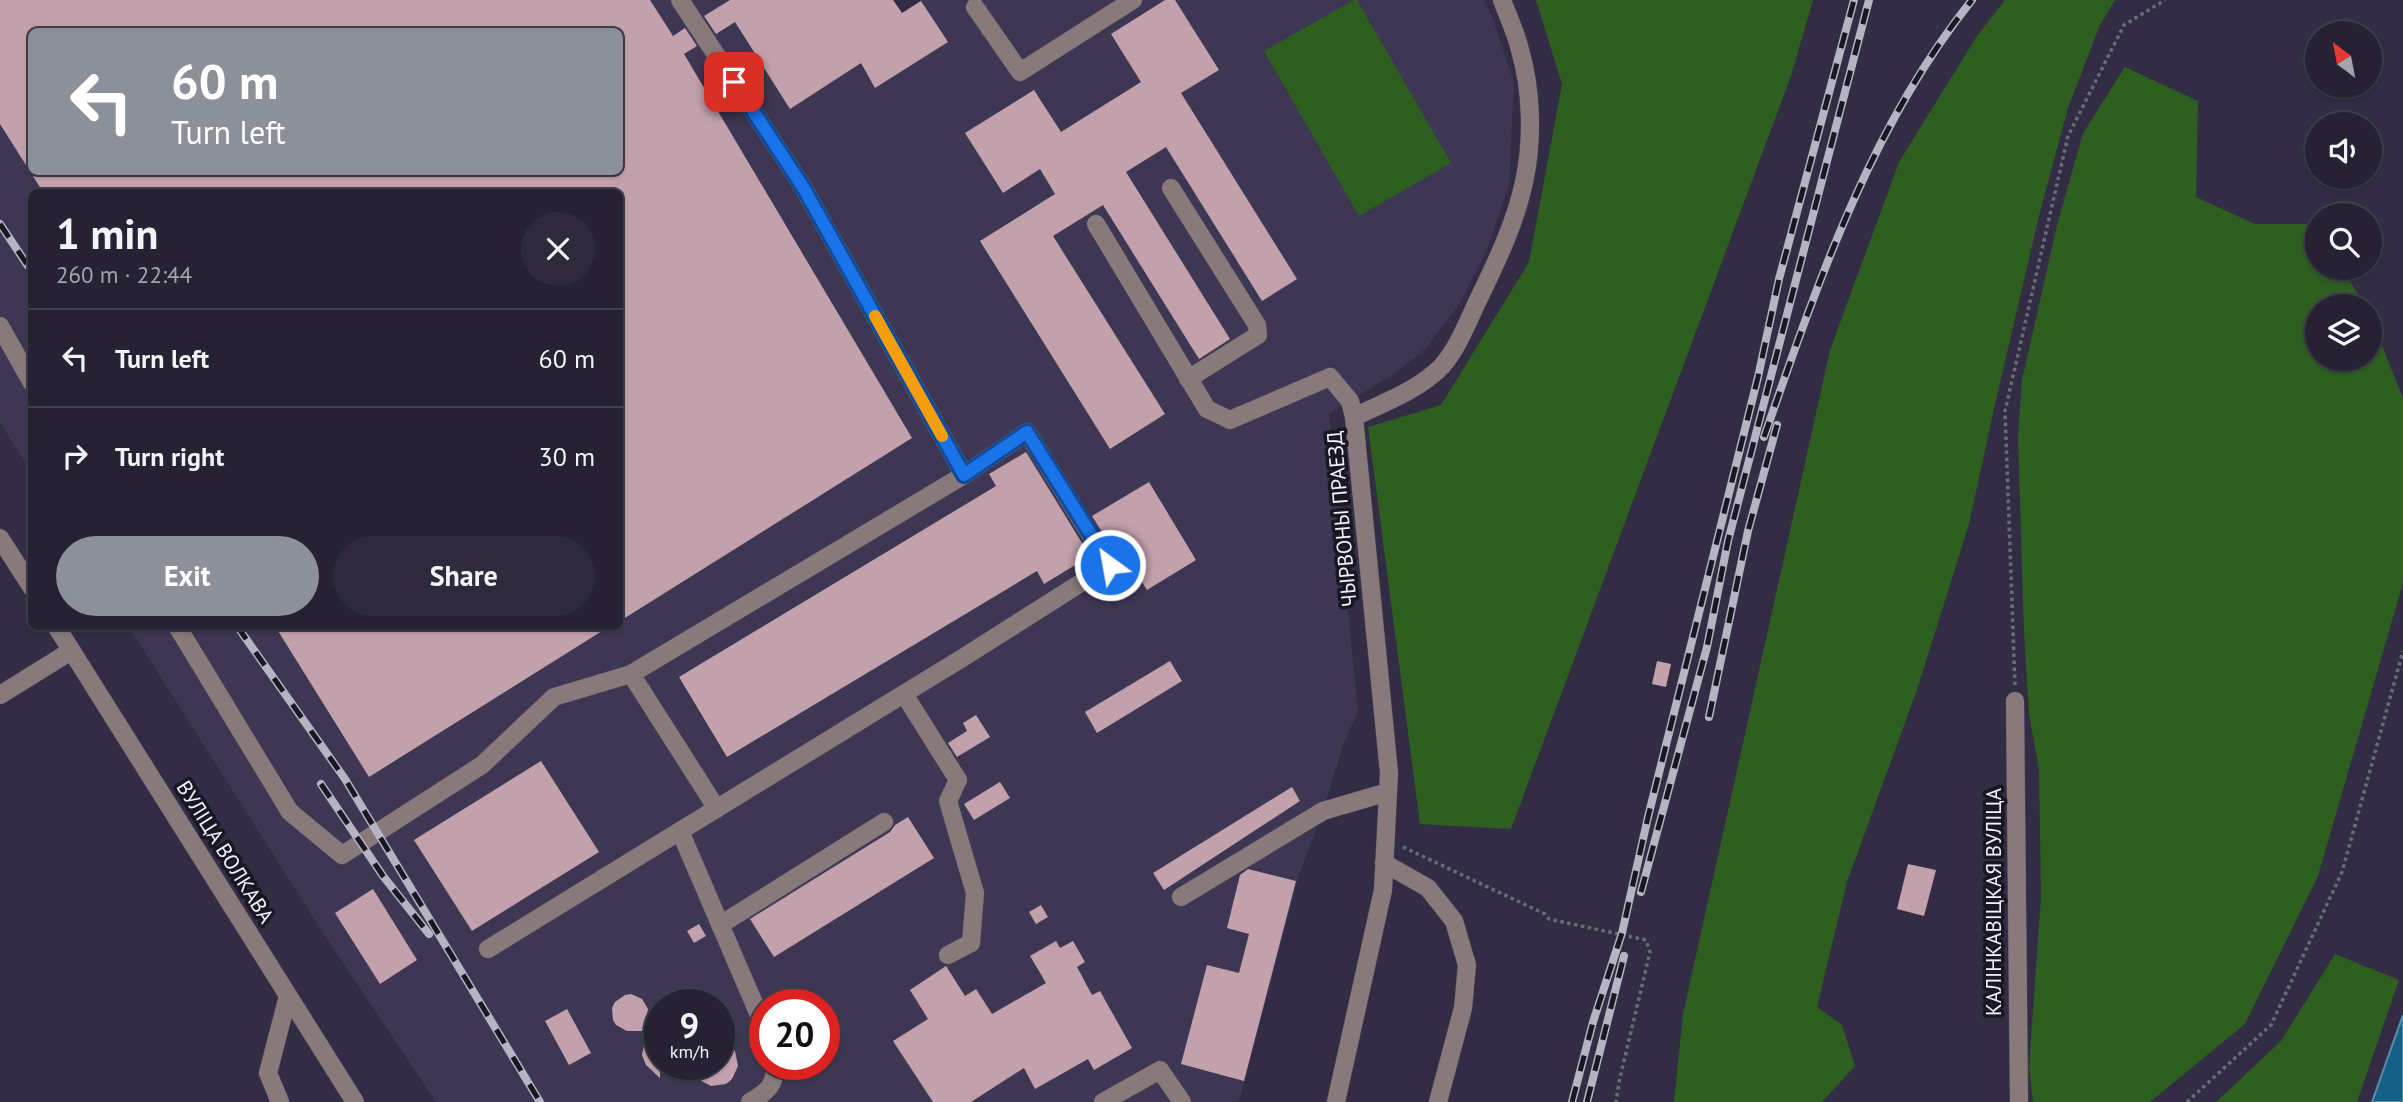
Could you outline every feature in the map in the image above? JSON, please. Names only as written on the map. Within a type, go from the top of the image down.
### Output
[{"type":"street","points":[[680,0],[803,187],[964,475]]},
{"type":"street","points":[[975,7],[1020,72],[1133,0]]},
{"type":"street","name":"ЧЫРВОНЫ ПРАЕЗД","points":[[1336,1102],[1383,890],[1389,773],[1354,416],[1403,393],[1443,365],[1500,253],[1524,183],[1529,144],[1528,90],[1520,50],[1502,0]]},
{"type":"street","points":[[1171,188],[1257,325],[1258,335],[1188,379]]},
{"type":"street","points":[[1096,224],[1207,410],[1230,420],[1331,377],[1350,401],[1354,416]]},
{"type":"street","points":[[0,326],[28,376]]},
{"type":"street","points":[[179,630],[290,812],[342,855],[482,765],[554,697],[631,674],[964,475],[1027,432],[1110,565],[904,695],[488,948]]},
{"type":"street","points":[[0,538],[28,582]]},
{"type":"street","name":"ВУЛІЦА ВОЛКАВА","points":[[58,630],[355,1102]]},
{"type":"street","points":[[0,695],[71,651]]},
{"type":"street","points":[[631,674],[717,809]]},
{"type":"street","points":[[904,695],[958,780],[948,801],[975,893],[971,943],[948,955]]},
{"type":"street","name":"КАЛІНКАВІЦКАЯ ВУЛІЦА","points":[[2015,701],[2019,1102]]},
{"type":"street","points":[[1181,897],[1323,811],[1388,792]]},
{"type":"street","points":[[720,925],[884,822]]},
{"type":"street","points":[[680,831],[749,992]]},
{"type":"street","points":[[1384,863],[1428,888],[1454,921],[1467,965],[1463,1008],[1438,1102]]},
{"type":"street","points":[[280,1102],[268,1073],[288,996]]},
{"type":"street","points":[[1103,1102],[1160,1070],[1182,1102]]},
{"type":"street","points":[[762,1099],[774,1080]]},
{"type":"path","points":[[2015,701],[2005,411],[2068,136],[2124,25],[2165,0]]},
{"type":"path","points":[[2187,1102],[2271,1025],[2342,872],[2403,651]]},
{"type":"path","points":[[1385,838],[1545,914],[1549,919],[1646,940],[1650,952],[1616,1102]]},
{"type":"shaded area","points":[[0,0],[893,0],[902,13],[921,0],[1484,0],[1514,82],[1509,185],[1487,250],[1460,303],[1425,349],[1398,371],[1329,414],[1358,711],[1343,745],[1323,811],[1299,875],[1239,1102],[436,1102],[325,936],[131,630],[623,630],[623,189],[28,189],[28,467],[0,422]]},
{"type":"green space","points":[[1357,0],[1451,163],[1359,216],[1264,51]]},
{"type":"green space","points":[[1536,0],[1813,0],[1791,76],[1511,829],[1420,824],[1368,427],[1441,405],[1529,262],[1562,84]]},
{"type":"green space","points":[[2005,0],[2115,0],[2100,25],[2068,108],[2039,216],[1969,524],[1917,690],[1847,882],[1817,1007],[1842,1025],[1855,1066],[1822,1102],[1674,1102],[1683,1014],[1830,350],[1899,162],[1977,36]]},
{"type":"green space","points":[[2125,67],[2198,101],[2196,197],[2255,224],[2305,224],[2305,280],[2349,280],[2358,294],[2305,294],[2305,371],[2382,371],[2382,346],[2403,398],[2403,583],[2318,876],[2245,1024],[2150,1102],[2033,1102],[2029,1067],[2041,897],[2039,769],[2029,714],[2018,436],[2022,380],[2057,225],[2083,133]]},
{"type":"green space","points":[[2335,954],[2399,980],[2357,1102],[2216,1102],[2281,1041]]},
{"type":"water","points":[[2403,1015],[2403,1102],[2372,1102]]},
{"type":"building","points":[[0,0],[650,0],[673,36],[685,28],[697,46],[684,54],[912,438],[623,619],[623,189],[41,189],[32,175],[623,175],[623,28],[28,28],[28,168],[0,124]]},
{"type":"building","points":[[730,0],[893,0],[902,13],[921,1],[948,42],[875,88],[861,63],[790,109],[735,22],[716,34],[704,16]]},
{"type":"building","points":[[1165,0],[1175,0],[1219,70],[1181,93],[1297,279],[1262,301],[1166,147],[1126,172],[1230,339],[1199,359],[1103,205],[1053,236],[1165,414],[1110,449],[980,241],[1055,194],[1040,169],[1003,193],[965,133],[1034,90],[1061,132],[1141,82],[1111,34]]},
{"type":"building","points":[[1026,452],[1090,556],[1044,584],[1037,571],[727,757],[679,677],[996,486],[989,474]]},
{"type":"building","points":[[1149,482],[1196,560],[1147,590],[1121,549],[1115,553],[1092,516]]},
{"type":"building","points":[[277,630],[604,630],[369,777]]},
{"type":"building","points":[[1170,661],[1182,681],[1097,733],[1085,712]]},
{"type":"building","points":[[1657,661],[1671,664],[1666,687],[1652,684]]},
{"type":"building","points":[[976,715],[990,737],[957,757],[948,743],[967,731],[963,723]]},
{"type":"building","points":[[541,761],[599,852],[472,931],[414,840]]},
{"type":"building","points":[[1000,782],[1010,798],[974,820],[964,804]]},
{"type":"building","points":[[1292,787],[1300,801],[1164,890],[1153,873]]},
{"type":"building","points":[[908,817],[934,858],[774,957],[750,919],[890,832],[895,825]]},
{"type":"building","points":[[1908,864],[1936,870],[1924,916],[1897,909]]},
{"type":"building","points":[[1248,869],[1296,881],[1244,1081],[1181,1064],[1207,965],[1239,973],[1249,934],[1227,928],[1240,875]]},
{"type":"building","points":[[373,889],[417,960],[380,984],[335,913]]},
{"type":"building","points":[[1041,905],[1048,917],[1036,924],[1029,912]]},
{"type":"building","points":[[699,924],[706,936],[694,943],[687,931]]},
{"type":"building","points":[[1056,941],[1060,948],[1073,941],[1085,962],[1077,967],[1092,995],[1100,991],[1132,1048],[1094,1070],[1088,1059],[1035,1089],[1024,1068],[971,1102],[933,1102],[893,1041],[928,1019],[910,990],[946,966],[965,996],[976,989],[992,1014],[1046,983],[1030,956]]},
{"type":"building","points":[[631,994],[644,1002],[644,1031],[627,1031],[613,1020],[612,1008],[615,1002]]},
{"type":"building","points":[[567,1009],[591,1053],[569,1065],[545,1021]]},
{"type":"building","points":[[735,1051],[738,1066],[735,1072]]},
{"type":"building","points":[[700,1080],[731,1080],[726,1084],[711,1086]]},
{"type":"railway","points":[[1572,1102],[1593,1022],[1622,933],[1648,817],[1758,377],[1779,279],[1854,0]]},
{"type":"railway","points":[[1641,892],[1707,647],[1728,541],[1869,0]]},
{"type":"railway","points":[[1764,437],[1826,265],[1875,154],[1936,49],[1972,0]]},
{"type":"railway","points":[[0,224],[28,266]]},
{"type":"railway","points":[[1709,717],[1748,531],[1777,425]]},
{"type":"railway","points":[[240,630],[345,779],[540,1102]]},
{"type":"railway","points":[[321,784],[383,876],[429,934]]},
{"type":"railway","points":[[1587,1102],[1624,956]]},
{"type":"slow traffic","points":[[875,316],[942,436]]},
{"type":"route","points":[[734,82],[803,187],[964,475],[1027,432],[1110,565]]}]
